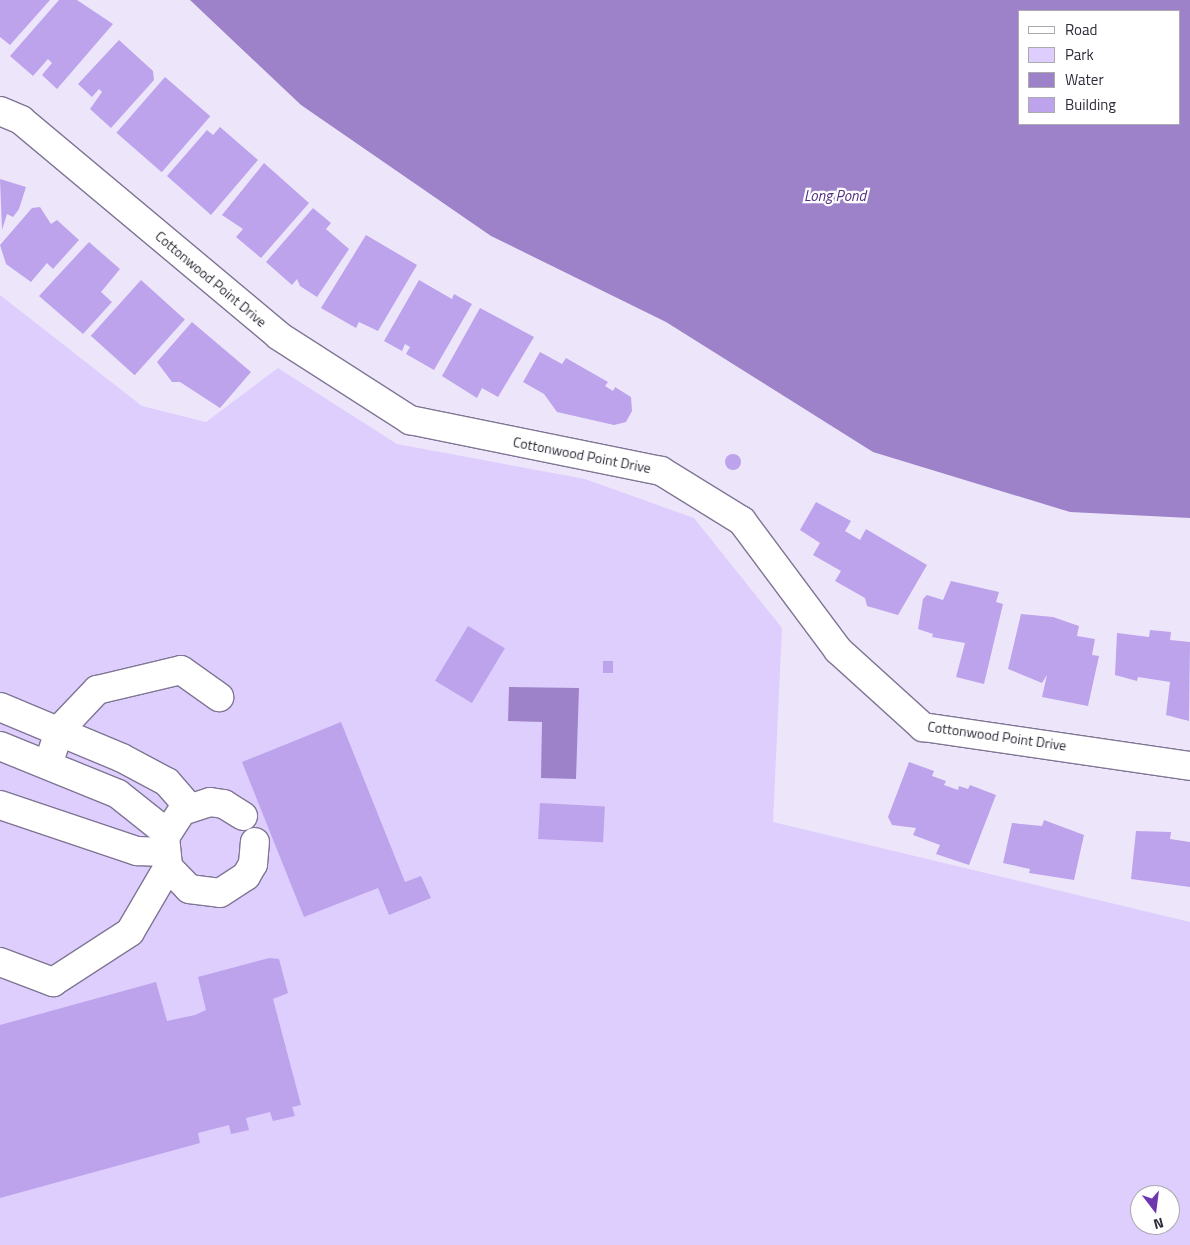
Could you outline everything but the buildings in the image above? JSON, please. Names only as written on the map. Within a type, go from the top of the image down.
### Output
[{"type":"street","name":"Cottonwood Point Drive","points":[[0,111],[21,120],[278,336],[410,420],[661,471],[742,521],[838,650],[923,727],[1190,766]]},
{"type":"street","points":[[48,765],[60,729],[97,690],[181,670],[220,697]]},
{"type":"street","points":[[0,707],[60,729],[167,782],[189,807]]},
{"type":"street","points":[[0,746],[118,794],[166,851],[189,889],[220,892],[246,876],[253,864],[255,842]]},
{"type":"street","points":[[189,807],[224,804],[242,816]]},
{"type":"street","points":[[0,805],[137,851],[166,851]]},
{"type":"street","points":[[0,962],[53,982],[130,932],[166,851],[189,807]]},
{"type":"green space","points":[[0,295],[142,406],[206,422],[278,368],[397,444],[585,479],[694,518],[782,628],[773,822],[1190,922],[1190,1245],[0,1245]]},
{"type":"water","name":"Long Pond","points":[[190,0],[1190,0],[1190,518],[1070,512],[873,452],[666,322],[491,236],[301,105]]},
{"type":"water","points":[[509,687],[579,688],[576,779],[541,778],[542,722],[508,721]]}]
